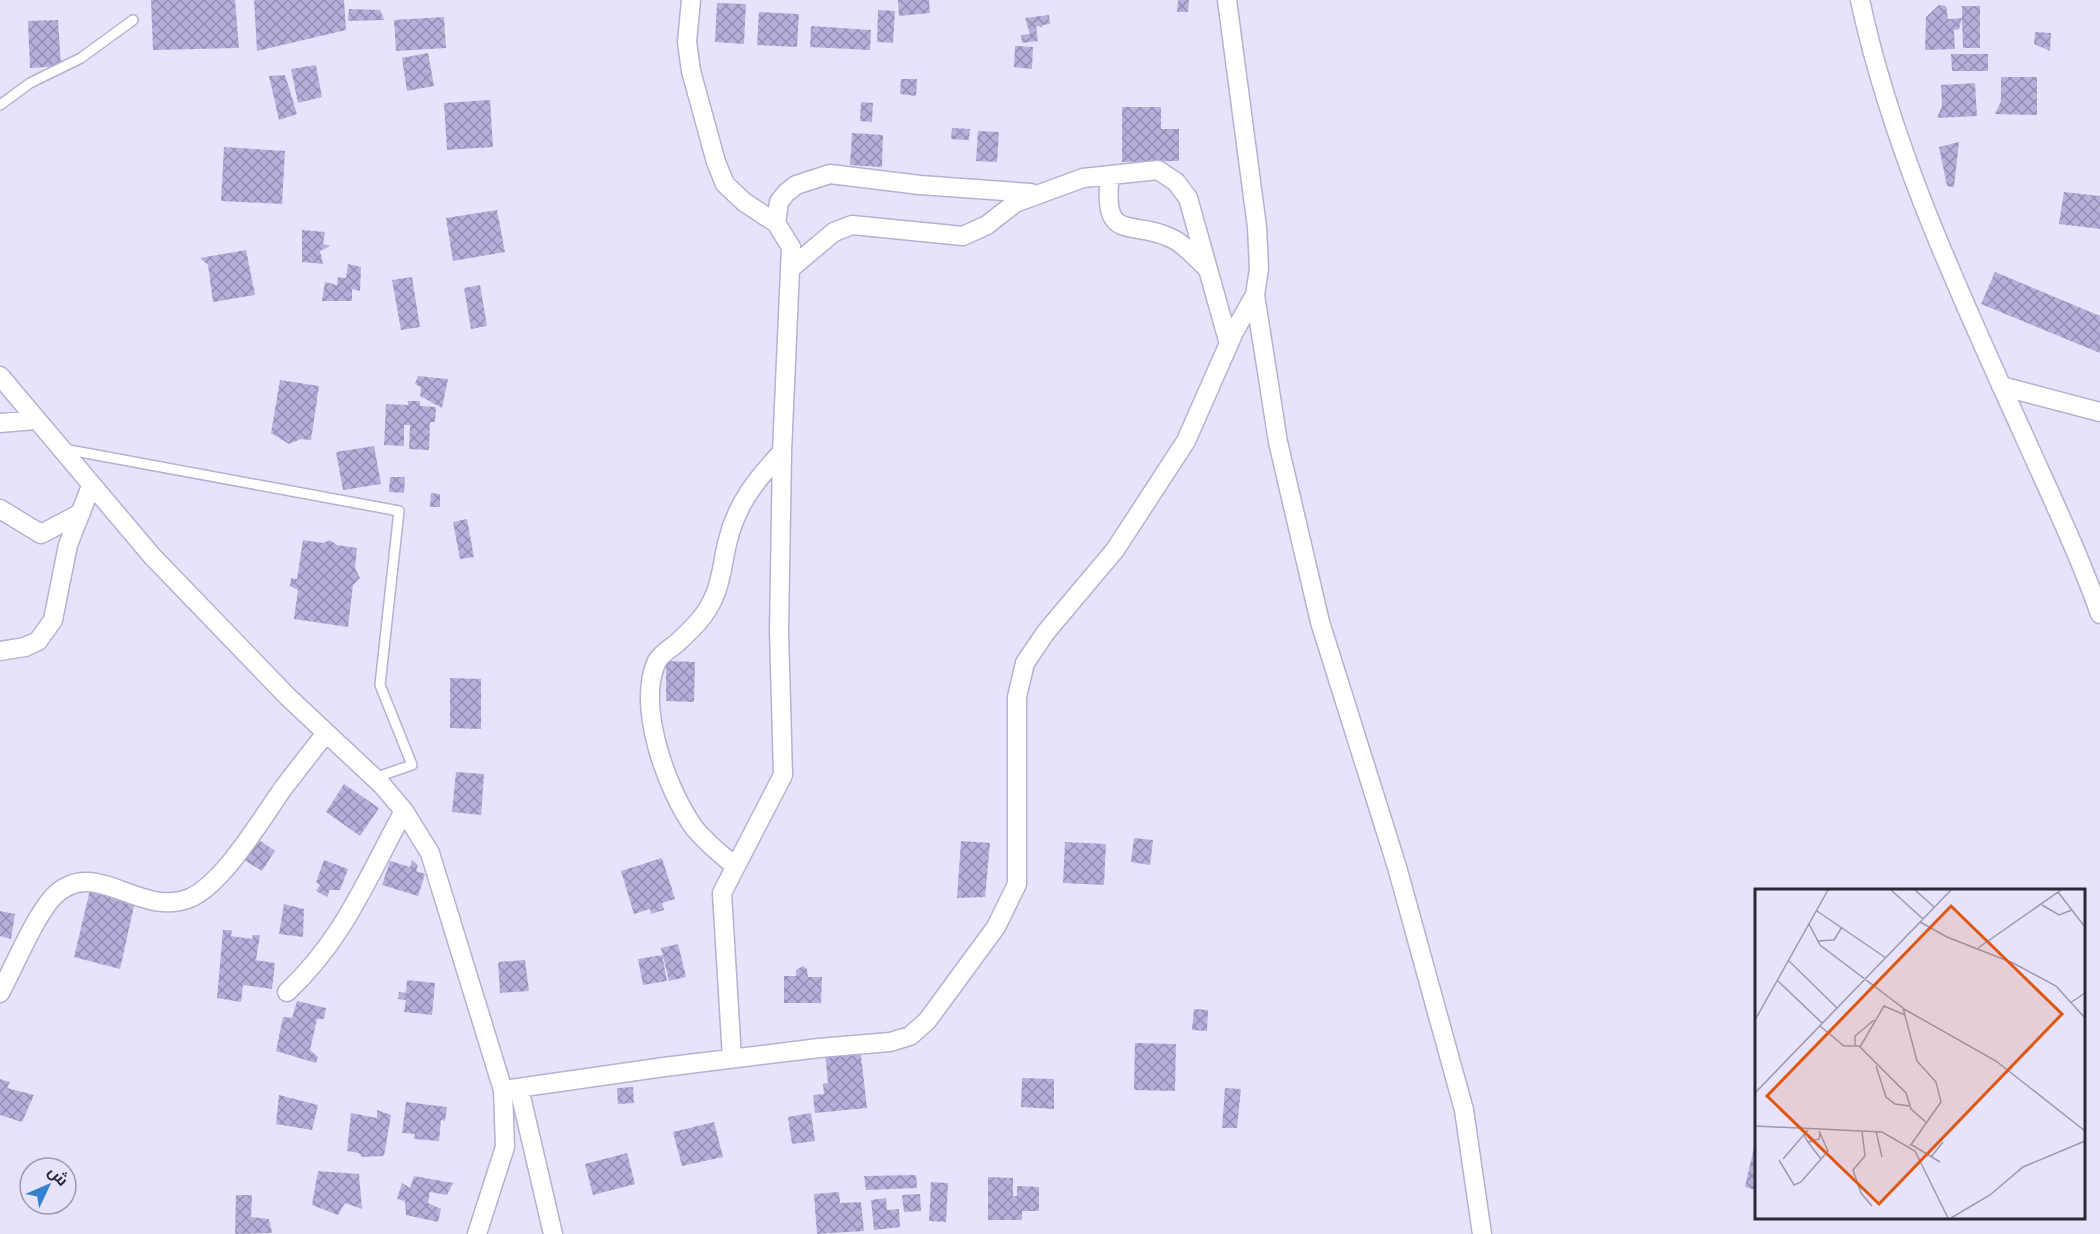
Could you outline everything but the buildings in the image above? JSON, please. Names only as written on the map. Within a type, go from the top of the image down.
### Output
[{"type":"street","points":[[691,0],[687,42],[691,71],[716,162],[725,184],[744,202],[776,223],[792,247],[782,452],[779,631],[783,775],[722,893],[732,1058]]},
{"type":"street","points":[[1227,0],[1257,227],[1259,269],[1255,295],[1278,442],[1317,610],[1397,867],[1464,1110],[1482,1234]]},
{"type":"street","points":[[1860,0],[1873,61],[1903,154],[2001,386],[2086,574],[2100,614]]},
{"type":"street","points":[[791,268],[834,232],[852,225],[963,236],[987,225],[1015,203],[1083,178],[1158,170],[1176,182],[1188,198],[1229,344]]},
{"type":"street","points":[[776,223],[779,202],[786,193],[802,183],[830,174],[920,185],[1039,193]]},
{"type":"street","points":[[1110,175],[1108,195],[1113,220],[1121,227],[1176,240],[1207,268]]},
{"type":"street","points":[[511,1089],[819,1047],[890,1042],[909,1036],[927,1022],[996,927],[1017,885],[1017,697],[1025,663],[1046,632],[1115,550],[1186,441],[1229,344],[1255,295]]},
{"type":"street","points":[[0,376],[152,556],[288,697],[374,778],[404,811],[430,853],[511,1089],[553,1234]]},
{"type":"street","points":[[2001,386],[2100,412]]},
{"type":"street","points":[[0,423],[36,420]]},
{"type":"street","points":[[735,866],[708,844],[694,826],[666,775],[658,756],[652,716],[651,681],[658,659],[706,612],[716,595],[735,515],[752,486],[782,452]]},
{"type":"street","points":[[0,651],[26,647],[38,641],[49,626],[68,545],[91,486]]},
{"type":"street","points":[[0,509],[41,534],[81,513]]},
{"type":"street","points":[[0,993],[53,898],[69,885],[83,880],[167,905],[205,890],[243,845],[326,733]]},
{"type":"street","points":[[287,992],[309,972],[343,927],[404,811]]},
{"type":"street","points":[[477,1234],[505,1147],[511,1089]]},
{"type":"lane","points":[[0,105],[30,83],[81,58],[133,20]]},
{"type":"lane","points":[[59,448],[399,511],[380,685],[412,765],[374,778]]}]
